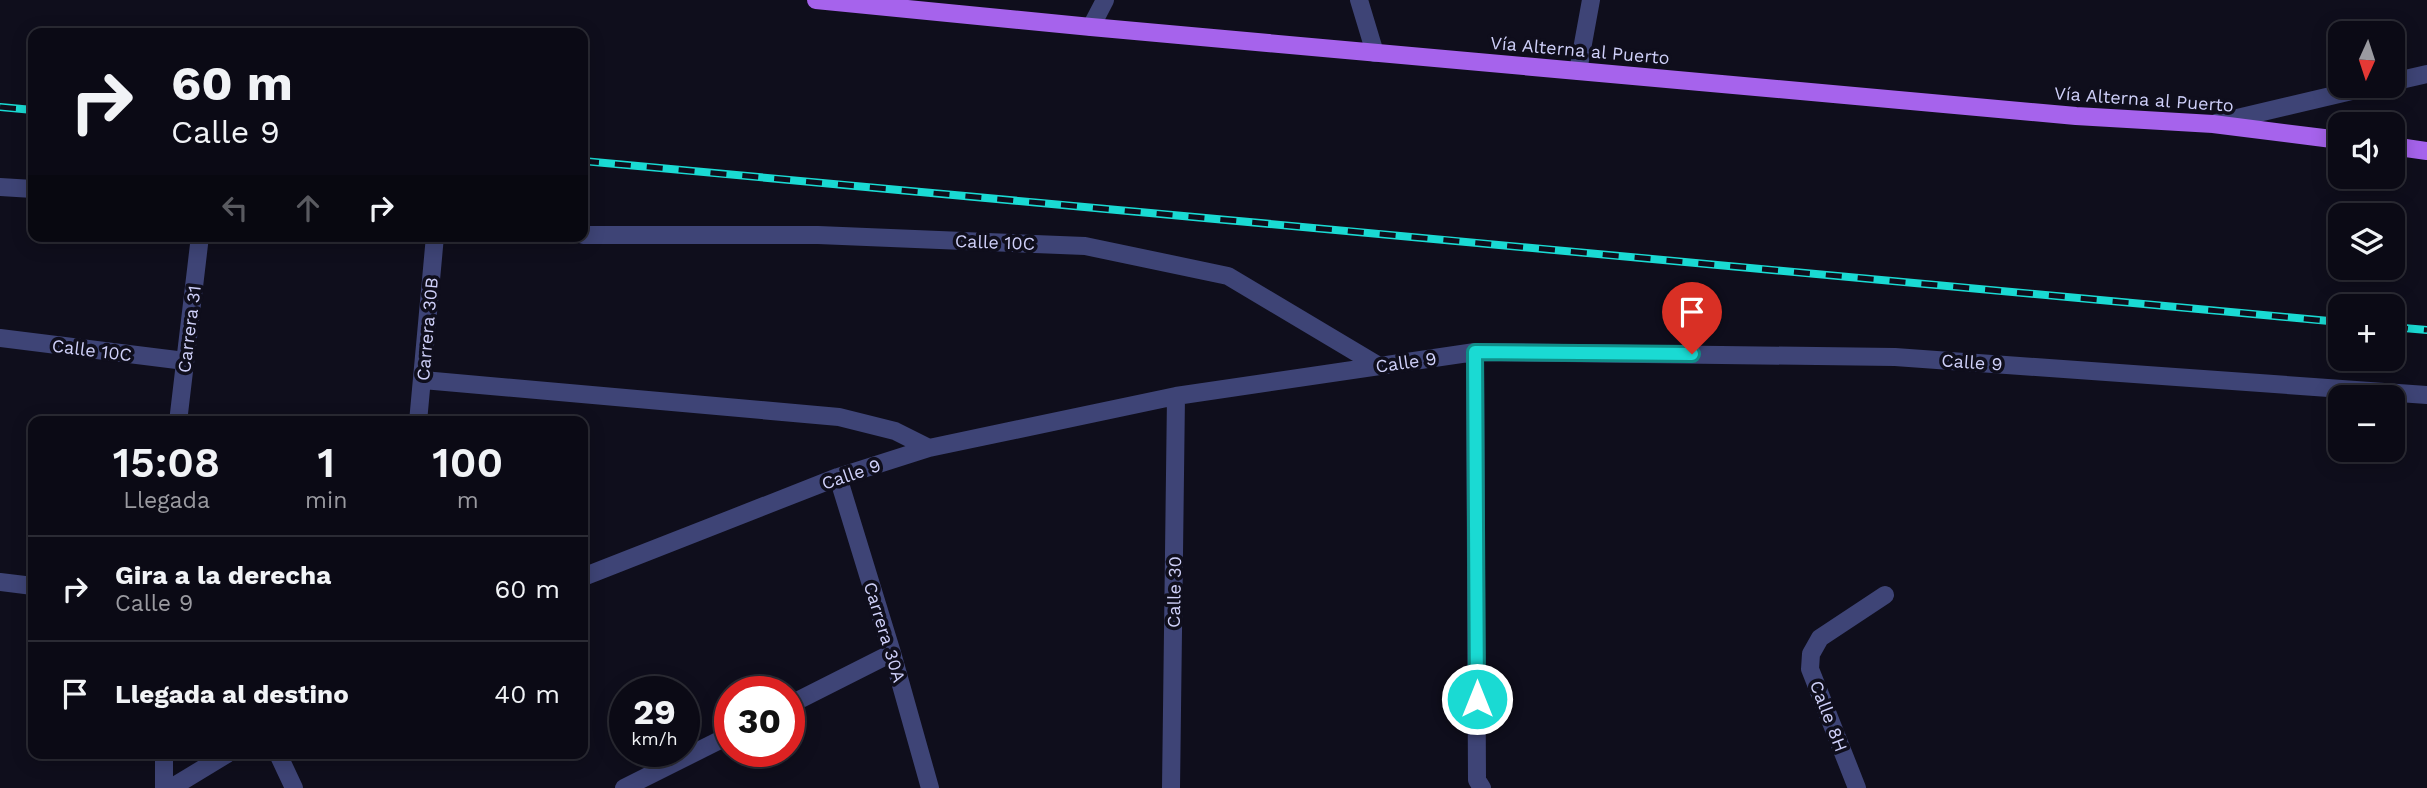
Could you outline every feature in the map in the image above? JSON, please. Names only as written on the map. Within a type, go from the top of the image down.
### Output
[{"type":"main road","name":"Vía Alterna al Puerto","points":[[816,0],[2076,116],[2213,124],[2328,138]]},
{"type":"main road","points":[[2405,148],[2427,151]]},
{"type":"street","points":[[1091,27],[1105,0]]},
{"type":"street","points":[[1359,0],[1375,53]]},
{"type":"street","points":[[1578,71],[1591,0]]},
{"type":"street","points":[[2405,79],[2427,74]]},
{"type":"street","points":[[2213,124],[2328,97]]},
{"type":"street","points":[[0,187],[28,189]]},
{"type":"street","name":"Calle 10C","points":[[588,235],[817,235],[1085,246],[1228,276],[1379,366]]},
{"type":"street","name":"Carrera 31","points":[[179,416],[199,242]]},
{"type":"street","name":"Carrera 30B","points":[[419,416],[434,242]]},
{"type":"street","name":"Calle 10C","points":[[0,338],[185,361]]},
{"type":"street","points":[[1475,352],[1478,780],[1482,788]]},
{"type":"street","name":"Calle 9","points":[[588,576],[838,477],[929,448],[1176,396],[1475,352],[1895,357],[2427,395]]},
{"type":"street","points":[[423,380],[839,417],[895,431],[929,448]]},
{"type":"street","name":"Calle 30","points":[[1171,788],[1176,396]]},
{"type":"street","name":"Carrera 30A","points":[[838,477],[930,788]]},
{"type":"street","points":[[0,582],[28,585]]},
{"type":"street","name":"Calle 8H","points":[[1857,788],[1810,669],[1811,654],[1820,638],[1885,595]]},
{"type":"street","points":[[805,697],[892,653]]},
{"type":"street","points":[[624,788],[714,743]]},
{"type":"street","points":[[163,759],[164,788]]},
{"type":"street","points":[[171,788],[219,759]]},
{"type":"street","points":[[280,759],[294,788]]},
{"type":"railway","points":[[0,107],[28,110]]},
{"type":"railway","points":[[588,161],[2328,321]]},
{"type":"railway","points":[[2405,328],[2427,330]]},
{"type":"route","points":[[1477,699],[1475,352],[1692,354]]}]
